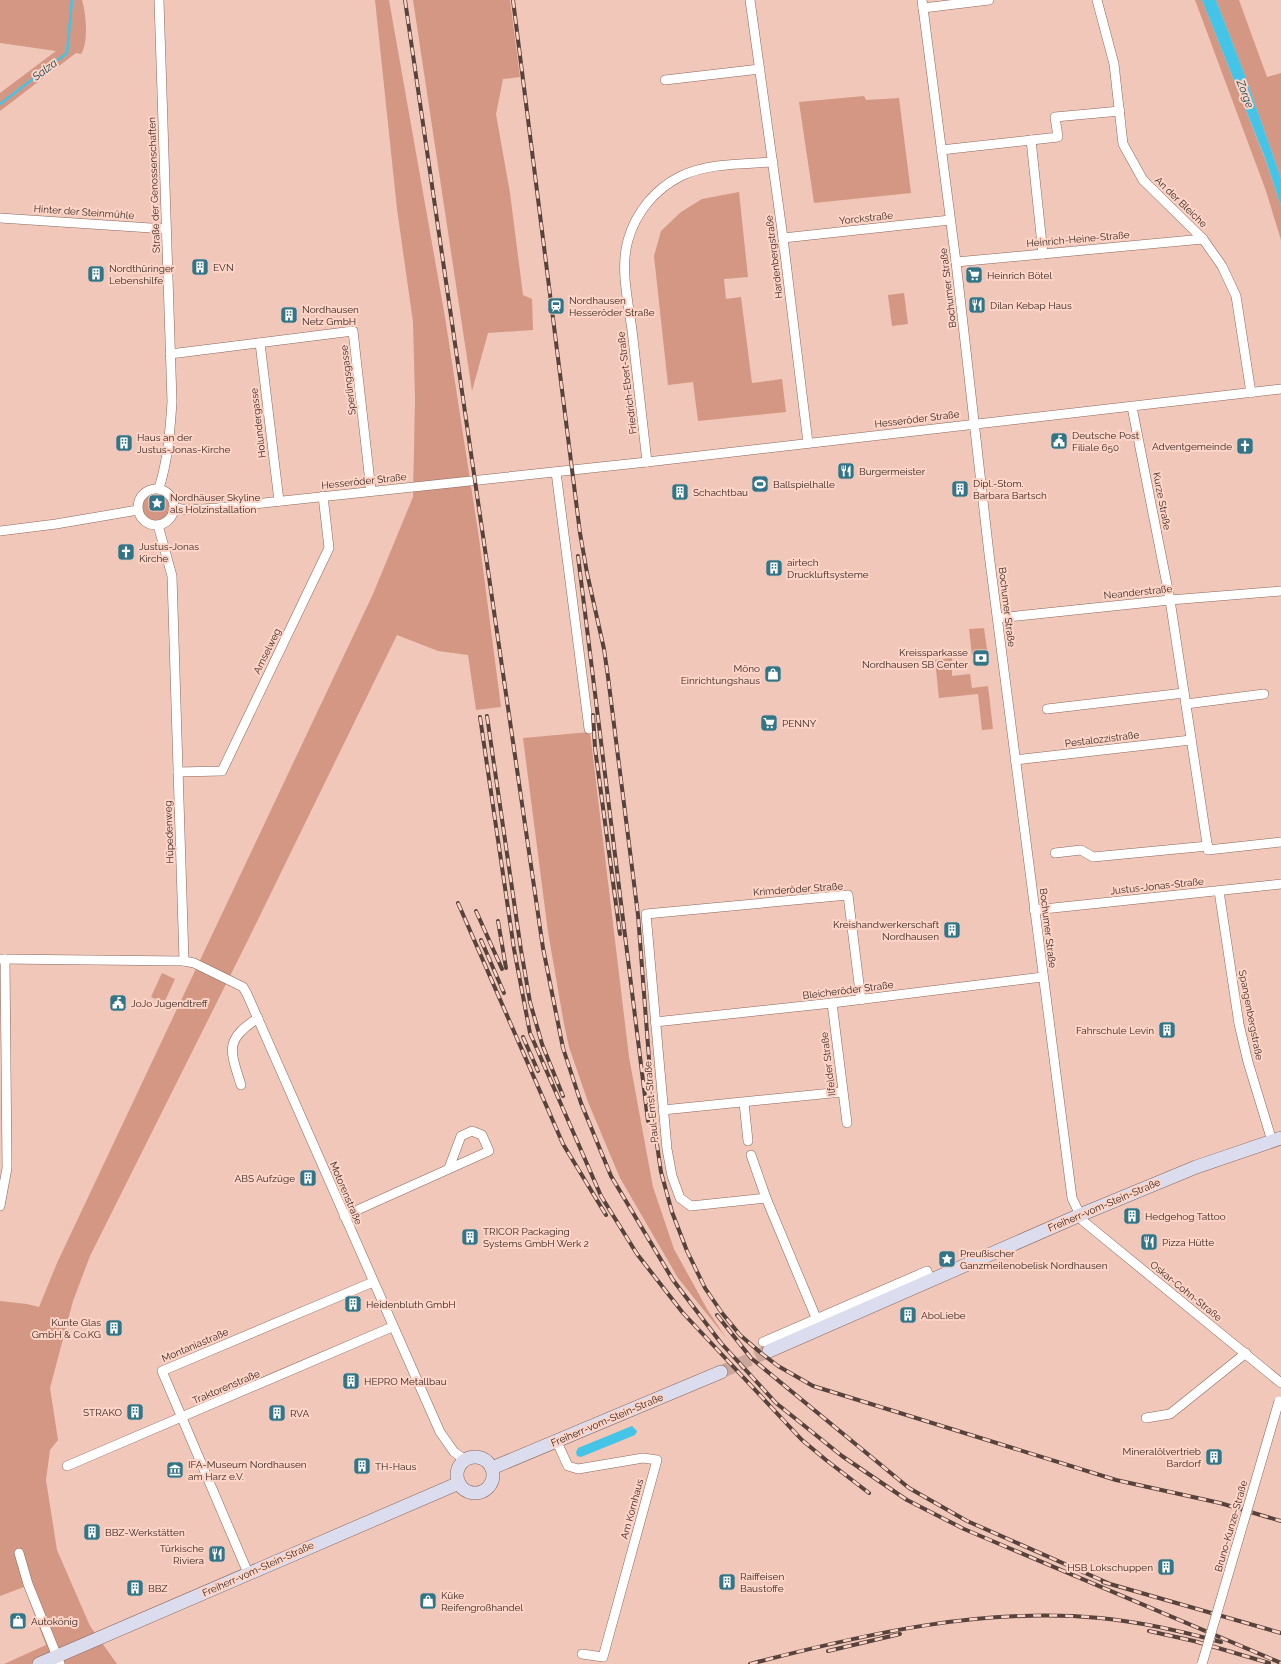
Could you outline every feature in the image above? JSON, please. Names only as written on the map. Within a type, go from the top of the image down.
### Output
[{"type":"main road","name":"Freiherr-vom-Stein-Straße","points":[[766,1347],[930,1281],[1080,1215],[1196,1167],[1276,1140]]},
{"type":"main road","name":"Freiherr-vom-Stein-Straße","points":[[492,1468],[721,1372]]},
{"type":"main road","points":[[469,1458],[480,1458],[485,1460],[492,1468],[492,1480],[485,1490],[473,1493],[462,1488],[459,1482],[458,1470],[464,1460],[469,1458]]},
{"type":"main road","name":"Freiherr-vom-Stein-Straße","points":[[39,1664],[58,1660],[248,1573],[459,1482]]},
{"type":"street","name":"Straße der Genossenschaften","points":[[159,0],[172,402],[169,442],[164,473],[159,488]]},
{"type":"street","name":"Hardenbergstraße","points":[[750,0],[783,238],[808,443]]},
{"type":"street","points":[[923,4],[989,0]]},
{"type":"street","name":"An der Bleiche","points":[[1097,0],[1114,64],[1123,144],[1143,180],[1203,239],[1222,266],[1236,296],[1251,393]]},
{"type":"street","name":"Bochumer Straße","points":[[923,4],[956,262],[974,424],[1034,910],[1072,1198],[1080,1215]]},
{"type":"street","points":[[665,80],[760,69]]},
{"type":"street","points":[[941,150],[1058,137],[1055,118],[1120,111]]},
{"type":"street","points":[[1031,140],[1043,254]]},
{"type":"street","name":"Friedrich-Ebert-Straße","points":[[647,462],[626,277],[626,253],[634,225],[642,210],[654,194],[667,184],[682,176],[713,167],[773,162]]},
{"type":"street","name":"Hinter der Steinmühle","points":[[0,218],[166,229]]},
{"type":"street","name":"Yorckstraße","points":[[783,238],[950,220]]},
{"type":"street","name":"Heinrich-Heine-Straße","points":[[956,262],[1203,239]]},
{"type":"street","name":"Sperlingsgasse","points":[[170,354],[353,331],[371,491]]},
{"type":"street","name":"Holundergasse","points":[[260,343],[279,501]]},
{"type":"street","name":"Hesseröder Straße","points":[[174,508],[189,510],[217,508],[556,472],[1281,389]]},
{"type":"street","name":"Kurze Straße","points":[[1132,407],[1170,600]]},
{"type":"street","points":[[556,472],[589,729]]},
{"type":"street","points":[[159,488],[170,494],[174,508],[172,516],[167,522],[158,525],[145,521],[138,510],[140,499],[144,493],[152,489],[159,488]]},
{"type":"street","name":"Amselweg","points":[[178,772],[222,771],[329,548],[323,496]]},
{"type":"street","points":[[0,531],[56,524],[138,510]]},
{"type":"street","name":"Hüpedenweg","points":[[158,525],[172,576],[184,961]]},
{"type":"street","name":"Neanderstraße","points":[[998,618],[1170,600],[1281,591]]},
{"type":"street","points":[[1170,600],[1208,850],[1281,842]]},
{"type":"street","points":[[1047,708],[1184,693]]},
{"type":"street","points":[[1186,704],[1264,694]]},
{"type":"street","name":"Pestalozzistraße","points":[[1015,760],[1191,740]]},
{"type":"street","points":[[1055,853],[1080,850],[1093,857],[1208,846]]},
{"type":"street","name":"Justus-Jonas-Straße","points":[[1034,910],[1281,884]]},
{"type":"street","name":"Spangenbergstraße","points":[[1219,890],[1239,1024],[1248,1062],[1276,1140]]},
{"type":"street","name":"Krimderöder Straße","points":[[646,914],[848,895],[861,1000]]},
{"type":"street","name":"Paul-Ernst-Straße","points":[[646,914],[662,1110],[672,1176],[680,1198],[691,1206],[766,1198]]},
{"type":"street","points":[[0,1206],[7,1168],[2,960],[184,961]]},
{"type":"street","name":"Motorenstraße","points":[[184,961],[194,963],[243,987],[258,1018],[392,1327],[440,1432],[454,1452],[464,1460]]},
{"type":"street","name":"Bleicheröder Straße","points":[[656,1022],[861,1000],[1043,977]]},
{"type":"street","name":"Ilfelder Straße","points":[[832,1003],[847,1123]]},
{"type":"street","points":[[241,1085],[234,1062],[233,1042],[241,1030],[258,1018]]},
{"type":"street","points":[[662,1110],[842,1092]]},
{"type":"street","points":[[744,1103],[748,1141]]},
{"type":"street","points":[[344,1216],[489,1151],[482,1135],[472,1131],[461,1136],[449,1168]]},
{"type":"street","points":[[752,1155],[766,1198],[817,1320]]},
{"type":"street","name":"Oskar-Cohn-Straße","points":[[1080,1215],[1083,1221],[1281,1383]]},
{"type":"street","name":"Freiherr-vom-Stein-Straße","points":[[766,1347],[817,1320],[926,1271],[930,1281]]},
{"type":"street","name":"Montaniastraße","points":[[248,1573],[162,1371],[373,1282]]},
{"type":"street","name":"Traktorenstraße","points":[[67,1466],[392,1327]]},
{"type":"street","points":[[1146,1418],[1170,1414],[1246,1353]]},
{"type":"street","name":"Bruno-Kunze-Straße","points":[[1202,1664],[1280,1398]]},
{"type":"street","name":"Am Kornhaus","points":[[557,1442],[568,1466],[578,1469],[643,1458],[657,1460],[603,1657],[582,1654]]},
{"type":"street","points":[[19,1553],[28,1584],[58,1660]]},
{"type":"shaded area","points":[[0,0],[82,0],[85,12],[86,36],[84,49],[81,54],[76,53],[0,111],[0,93],[56,51],[0,43]]},
{"type":"shaded area","points":[[375,0],[389,0],[445,317],[479,538],[501,707],[476,710],[468,655],[438,651],[397,635],[248,940],[90,1256],[73,1301],[50,1388],[58,1440],[50,1450],[46,1480],[57,1550],[90,1626],[117,1664],[4,1664],[46,1645],[24,1587],[0,1596],[0,1301],[39,1307],[57,1263],[373,594],[413,497],[415,399],[413,322],[397,209]]},
{"type":"shaded area","points":[[413,0],[510,0],[520,77],[503,79],[496,114],[510,193],[523,295],[532,299],[533,330],[488,333],[472,391]]},
{"type":"shaded area","points":[[1195,0],[1202,0],[1265,159],[1281,206],[1281,240],[1266,191]]},
{"type":"shaded area","points":[[1216,0],[1239,0],[1267,77],[1281,73],[1281,178],[1244,73]]},
{"type":"shaded area","points":[[864,96],[866,100],[899,98],[911,193],[814,203],[799,102]]},
{"type":"shaded area","points":[[739,192],[748,277],[724,279],[726,299],[741,297],[752,383],[782,379],[786,412],[698,421],[693,382],[668,385],[654,256],[661,231],[681,212],[702,199]]},
{"type":"shaded area","points":[[904,293],[908,324],[892,326],[888,295]]},
{"type":"shaded area","points":[[156,492],[166,496],[170,506],[166,516],[156,520],[146,516],[142,506],[146,496]]},
{"type":"shaded area","points":[[984,628],[989,663],[986,663],[984,654],[972,655],[969,629]]},
{"type":"shaded area","points":[[952,658],[952,676],[970,674],[972,688],[988,686],[993,729],[982,730],[978,694],[939,698],[935,660]]},
{"type":"shaded area","points":[[590,732],[629,1057],[653,1187],[674,1249],[707,1309],[727,1339],[678,1278],[620,1178],[588,1102],[569,1047],[548,932],[523,738]]},
{"type":"shaded area","points":[[162,973],[175,979],[164,1003],[151,997]]},
{"type":"water","name":"Zorge","points":[[1202,0],[1216,0],[1244,73],[1281,178],[1281,206],[1265,158]]},
{"type":"water","points":[[632,1426],[637,1431],[635,1435],[581,1457],[577,1456],[576,1452],[578,1448]]},
{"type":"waterway","name":"Salza","points":[[0,104],[67,53],[72,0]]},
{"type":"tunnel","points":[[721,1372],[769,1351]]},
{"type":"railway","points":[[405,0],[543,948],[563,1048],[581,1103],[611,1176],[673,1280],[721,1343],[776,1403],[842,1456],[907,1500],[964,1529],[1281,1663]]},
{"type":"railway","points":[[513,0],[580,533],[587,573],[604,649],[608,677],[638,915],[654,1124],[661,1172],[672,1212],[687,1251],[705,1288],[722,1313],[740,1335],[778,1366],[813,1386],[1116,1480],[1220,1503],[1281,1521]]},
{"type":"railway","points":[[578,556],[648,1121]]},
{"type":"railway","points":[[593,715],[595,748],[620,934]]},
{"type":"railway","points":[[487,716],[530,1002],[542,1044],[563,1096]]},
{"type":"railway","points":[[480,717],[514,949],[530,1033],[601,1196],[637,1254],[683,1313],[802,1440],[869,1493]]},
{"type":"railway","points":[[458,903],[563,1144],[606,1215]]},
{"type":"railway","points":[[476,911],[502,969]]},
{"type":"railway","points":[[498,921],[506,968]]},
{"type":"railway","points":[[481,940],[504,993]]},
{"type":"railway","points":[[523,1037],[538,1071]]},
{"type":"railway","points":[[717,1315],[751,1358],[909,1488],[967,1521],[1108,1583]]},
{"type":"railway","points":[[1103,1582],[1281,1633]]},
{"type":"railway","points":[[750,1664],[880,1633],[967,1620],[1011,1616],[1100,1618],[1161,1627],[1221,1642]]},
{"type":"railway","points":[[1149,1631],[1194,1641],[1269,1663]]},
{"type":"railway","points":[[828,1651],[900,1634]]},
{"type":"place","name":"EVN","points":[[200,267]]},
{"type":"place","name":"Nordthüringer Lebenshilfe","points":[[96,274]]},
{"type":"place","name":"Heinrich Bötel","points":[[974,275]]},
{"type":"place","name":"Dilan Kebap Haus","points":[[977,305]]},
{"type":"place","name":"Nordhausen Hesseröder Straße","points":[[556,306]]},
{"type":"place","name":"Nordhausen Netz GmbH","points":[[289,315]]},
{"type":"place","name":"Deutsche Post Filiale 650","points":[[1059,441]]},
{"type":"place","name":"Haus an der Justus-Jonas-Kirche","points":[[124,443]]},
{"type":"place","name":"Adventgemeinde","points":[[1245,446]]},
{"type":"place","name":"Burgermeister","points":[[846,471]]},
{"type":"place","name":"Ballspielhalle","points":[[760,484]]},
{"type":"place","name":"Dipl.-Stom. Barbara Bartsch","points":[[960,489]]},
{"type":"place","name":"Schachtbau","points":[[680,492]]},
{"type":"place","name":"Nordhäuser Skyline als Holzinstallation","points":[[157,503]]},
{"type":"place","name":"Justus-Jonas Kirche","points":[[126,552]]},
{"type":"place","name":"airtech Druckluftsysteme","points":[[774,568]]},
{"type":"place","name":"Kreissparkasse Nordhausen SB Center","points":[[981,658]]},
{"type":"place","name":"Möno Einrichtungshaus","points":[[773,674]]},
{"type":"place","name":"PENNY","points":[[769,723]]},
{"type":"place","name":"Kreishandwerkerschaft Nordhausen","points":[[952,930]]},
{"type":"place","name":"JoJo Jugendtreff","points":[[118,1003]]},
{"type":"place","name":"Fahrschule Levin","points":[[1167,1030]]},
{"type":"place","name":"ABS Aufzüge","points":[[308,1178]]},
{"type":"place","name":"Hedgehog Tattoo","points":[[1132,1216]]},
{"type":"place","name":"TRICOR Packaging Systems GmbH Werk 2","points":[[470,1237]]},
{"type":"place","name":"Pizza Hütte","points":[[1149,1242]]},
{"type":"place","name":"Preußischer Ganzmeilenobelisk Nordhausen","points":[[947,1259]]},
{"type":"place","name":"Heidenbluth GmbH","points":[[353,1304]]},
{"type":"place","name":"AboLiebe","points":[[908,1315]]},
{"type":"place","name":"Kunte Glas GmbH & Co.KG","points":[[114,1328]]},
{"type":"place","name":"HEPRO Metallbau","points":[[351,1381]]},
{"type":"place","name":"STRAKO","points":[[135,1412]]},
{"type":"place","name":"RVA","points":[[277,1413]]},
{"type":"place","name":"Mineralölvertrieb Bardorf","points":[[1214,1457]]},
{"type":"place","name":"TH-Haus","points":[[362,1466]]},
{"type":"place","name":"IFA-Museum Nordhausen am Harz e.V.","points":[[175,1470]]},
{"type":"place","name":"BBZ-Werkstätten","points":[[92,1532]]},
{"type":"place","name":"Türkische Riviera","points":[[217,1554]]},
{"type":"place","name":"HSB Lokschuppen","points":[[1166,1567]]},
{"type":"place","name":"Raiffeisen Baustoffe","points":[[727,1582]]},
{"type":"place","name":"BBZ","points":[[135,1588]]},
{"type":"place","name":"Küke Reifengroßhandel","points":[[428,1601]]},
{"type":"place","name":"Autokönig","points":[[18,1621]]}]
